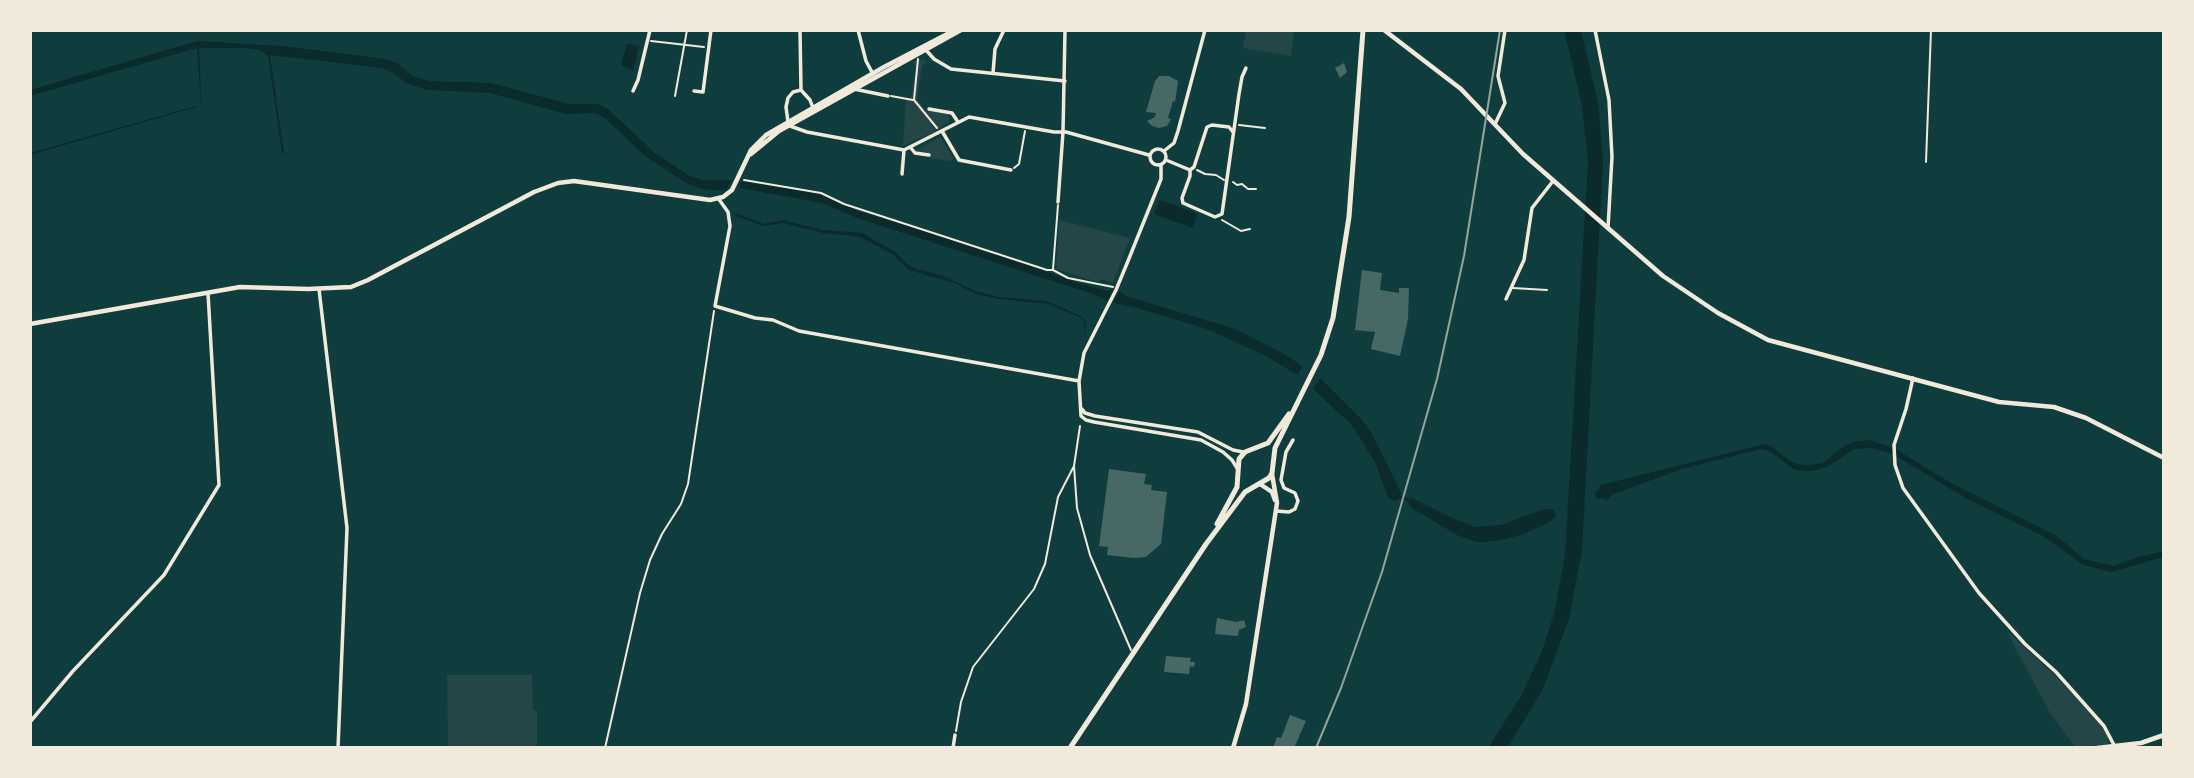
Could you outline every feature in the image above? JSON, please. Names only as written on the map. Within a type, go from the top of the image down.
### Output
[{"type":"main road","points":[[1070,748],[1206,544],[1245,492],[1269,478],[1275,448],[1308,386],[1333,317],[1341,274],[1349,218],[1363,30]]},
{"type":"main road","points":[[1206,544],[1237,487],[1239,459],[1245,452],[1268,443],[1301,398]]},
{"type":"main road","points":[[1255,449],[1265,452],[1272,461]]},
{"type":"main road","points":[[1238,470],[1246,482],[1258,484]]},
{"type":"street","points":[[633,91],[650,30]]},
{"type":"street","points":[[695,91],[703,92],[711,30]]},
{"type":"street","points":[[800,30],[801,90],[810,100],[813,110]]},
{"type":"street","points":[[858,30],[866,61],[873,74]]},
{"type":"street","points":[[30,324],[240,287],[351,287],[534,192],[558,183],[574,181],[710,200],[718,198],[732,190],[751,150],[766,135],[917,56],[955,30]]},
{"type":"street","points":[[853,88],[873,74],[961,30]]},
{"type":"street","points":[[993,73],[995,49],[1004,30]]},
{"type":"street","points":[[1058,202],[1063,132],[1065,30]]},
{"type":"street","points":[[1164,151],[1174,143],[1205,30]]},
{"type":"street","points":[[1384,30],[1461,89],[1553,181],[1663,276],[1718,313],[1768,340],[1998,402],[2054,407],[2086,418],[2164,458]]},
{"type":"street","points":[[1495,124],[1505,103],[1498,76],[1505,30]]},
{"type":"street","points":[[1595,30],[1609,100],[1612,158],[1606,226]]},
{"type":"street","points":[[925,49],[947,68],[1065,81]]},
{"type":"street","points":[[1233,132],[1229,127],[1207,127],[1182,198],[1183,203],[1219,217],[1223,210],[1241,77],[1246,68]]},
{"type":"street","points":[[853,88],[888,96]]},
{"type":"street","points":[[789,124],[786,107],[788,98],[793,92],[801,90]]},
{"type":"street","points":[[929,109],[951,113],[958,122]]},
{"type":"street","points":[[789,124],[807,132],[904,150],[969,117],[1063,132],[1149,155]]},
{"type":"street","points":[[941,131],[960,160],[1011,170]]},
{"type":"street","points":[[911,148],[915,153],[929,155]]},
{"type":"street","points":[[1149,155],[1155,149],[1164,151]]},
{"type":"street","points":[[902,174],[904,150]]},
{"type":"street","points":[[1164,151],[1166,160]]},
{"type":"street","points":[[1149,155],[1153,164],[1161,165]]},
{"type":"street","points":[[1166,160],[1192,169]]},
{"type":"street","points":[[1166,160],[1161,165],[1161,179],[1117,289],[1084,353],[1079,382],[1081,416],[1086,420],[1201,440],[1233,460],[1238,470]]},
{"type":"street","points":[[1506,299],[1524,260],[1532,208],[1553,181]]},
{"type":"street","points":[[718,198],[728,212],[730,226],[715,306],[755,318],[774,320],[799,331],[1079,382]]},
{"type":"street","points":[[320,289],[347,536],[338,748]]},
{"type":"street","points":[[30,722],[73,671],[164,575],[219,485],[208,293]]},
{"type":"street","points":[[1913,378],[1894,445],[1894,456],[1903,488],[1979,593],[2104,726],[2114,745]]},
{"type":"street","points":[[1080,405],[1084,413],[1089,415],[1190,430],[1217,440],[1233,450],[1245,452]]},
{"type":"street","points":[[1276,509],[1289,512],[1295,509],[1298,501],[1295,493],[1284,488],[1280,480],[1286,452],[1293,440]]},
{"type":"street","points":[[1233,748],[1246,704],[1276,509],[1277,495],[1272,473]]},
{"type":"street","points":[[1258,484],[1272,492],[1276,509]]},
{"type":"street","points":[[2097,748],[2141,743],[2164,735]]},
{"type":"street","points":[[953,748],[955,736]]},
{"type":"lane","points":[[1511,288],[1547,290]]},
{"type":"path","points":[[675,96],[687,30]]},
{"type":"path","points":[[1926,162],[1931,30]]},
{"type":"path","points":[[648,40],[709,48]]},
{"type":"path","points":[[914,100],[917,56]]},
{"type":"path","points":[[888,96],[914,100],[941,131]]},
{"type":"path","points":[[1235,124],[1265,128]]},
{"type":"path","points":[[1011,170],[1019,164],[1025,127]]},
{"type":"path","points":[[1192,169],[1256,189]]},
{"type":"path","points":[[737,179],[821,193],[844,204],[1053,270],[1084,283],[1117,289]]},
{"type":"path","points":[[1053,270],[1058,202]]},
{"type":"path","points":[[1219,217],[1226,224],[1241,231],[1250,229]]},
{"type":"path","points":[[605,748],[650,560],[681,504],[688,484],[715,306]]},
{"type":"path","points":[[1080,426],[1074,466],[1077,508],[1090,555],[1128,648],[1134,652]]},
{"type":"path","points":[[955,736],[961,702],[973,667],[1034,589],[1045,564],[1058,497],[1074,466]]},
{"type":"shaded area","points":[[1246,30],[1294,30],[1291,56],[1243,48]]},
{"type":"shaded area","points":[[1564,30],[1581,30],[1598,103],[1603,160],[1582,550],[1569,619],[1542,691],[1507,748],[1488,748],[1521,696],[1542,651],[1554,614],[1565,555],[1588,162],[1582,105]]},
{"type":"shaded area","points":[[197,41],[282,46],[385,59],[397,63],[413,76],[429,81],[491,83],[569,104],[598,104],[609,110],[656,154],[690,176],[703,180],[732,180],[726,190],[701,189],[686,183],[645,156],[605,118],[595,113],[566,114],[490,93],[428,90],[408,84],[383,68],[270,55],[284,153],[282,154],[268,56],[259,50],[246,48],[199,48],[202,116],[197,48],[30,96],[30,90]]},
{"type":"shaded area","points":[[627,44],[639,46],[633,71],[621,65]]},
{"type":"shaded area","points":[[918,59],[927,61],[922,66],[917,99],[925,110],[948,114],[950,121],[938,130],[903,146],[906,98],[911,98],[916,66],[913,62]]},
{"type":"shaded area","points":[[196,107],[30,155],[30,153]]},
{"type":"shaded area","points":[[940,137],[954,159],[951,161],[930,158],[931,154],[915,151]]},
{"type":"shaded area","points":[[740,182],[820,194],[858,211],[978,247],[1078,283],[1107,291],[1113,289],[1107,301],[1096,295],[857,218],[822,203],[740,188]]},
{"type":"shaded area","points":[[1160,200],[1198,214],[1192,228],[1154,214]]},
{"type":"shaded area","points":[[736,213],[764,224],[782,220],[823,230],[862,233],[894,251],[908,265],[917,269],[999,297],[1047,301],[1081,316],[1086,323],[1084,337],[1084,321],[1080,317],[1048,304],[975,294],[957,284],[909,270],[892,254],[860,237],[823,233],[783,223],[764,226],[735,216]]},
{"type":"shaded area","points":[[1059,220],[1130,238],[1113,283],[1102,279],[1098,282],[1056,269]]},
{"type":"shaded area","points":[[1119,291],[1126,296],[1235,329],[1302,366],[1298,375],[1266,356],[1207,329],[1113,303]]},
{"type":"shaded area","points":[[1320,378],[1362,420],[1372,434],[1401,493],[1398,500],[1388,497],[1375,462],[1351,424],[1313,389]]},
{"type":"shaded area","points":[[1869,440],[1894,448],[1951,483],[2057,536],[2084,559],[2114,566],[2164,551],[2164,557],[2111,572],[2083,565],[2043,536],[1967,499],[1891,453],[1871,448],[1854,449],[1827,467],[1812,471],[1795,470],[1769,451],[1761,449],[1682,469],[1613,494],[1607,501],[1603,498],[1597,499],[1594,493],[1601,485],[1764,444],[1771,446],[1793,463],[1807,465],[1823,463],[1853,442]]},
{"type":"shaded area","points":[[1410,497],[1474,527],[1501,525],[1544,509],[1553,509],[1556,516],[1550,522],[1521,535],[1497,541],[1477,542],[1457,535],[1412,508],[1408,503]]},
{"type":"shaded area","points":[[2006,630],[2062,682],[2096,720],[2109,736],[2107,744],[2076,748],[2050,713]]},
{"type":"shaded area","points":[[447,675],[532,675],[533,710],[537,711],[537,748],[448,748]]},
{"type":"building","points":[[1344,63],[1347,72],[1340,78],[1335,68]]},
{"type":"building","points":[[1159,76],[1169,76],[1178,81],[1175,102],[1173,101],[1168,118],[1171,119],[1167,126],[1159,128],[1147,121],[1155,117],[1156,113],[1146,112]]},
{"type":"building","points":[[1362,270],[1382,273],[1380,290],[1399,293],[1399,288],[1409,288],[1408,319],[1400,356],[1371,349],[1375,332],[1355,330]]},
{"type":"building","points":[[1109,469],[1146,474],[1144,484],[1152,485],[1151,490],[1167,492],[1161,544],[1146,557],[1107,555],[1108,547],[1099,546]]},
{"type":"building","points":[[1217,618],[1236,622],[1244,620],[1246,627],[1239,630],[1238,636],[1215,634]]},
{"type":"building","points":[[1166,656],[1191,658],[1190,662],[1195,662],[1194,667],[1190,666],[1189,674],[1164,672]]},
{"type":"building","points":[[1290,715],[1306,721],[1294,748],[1273,748],[1277,737],[1281,738]]},
{"type":"waterway","points":[[1397,495],[1408,500]]},
{"type":"railway","points":[[1316,748],[1341,688],[1382,572],[1437,379],[1464,256],[1500,30]]}]
